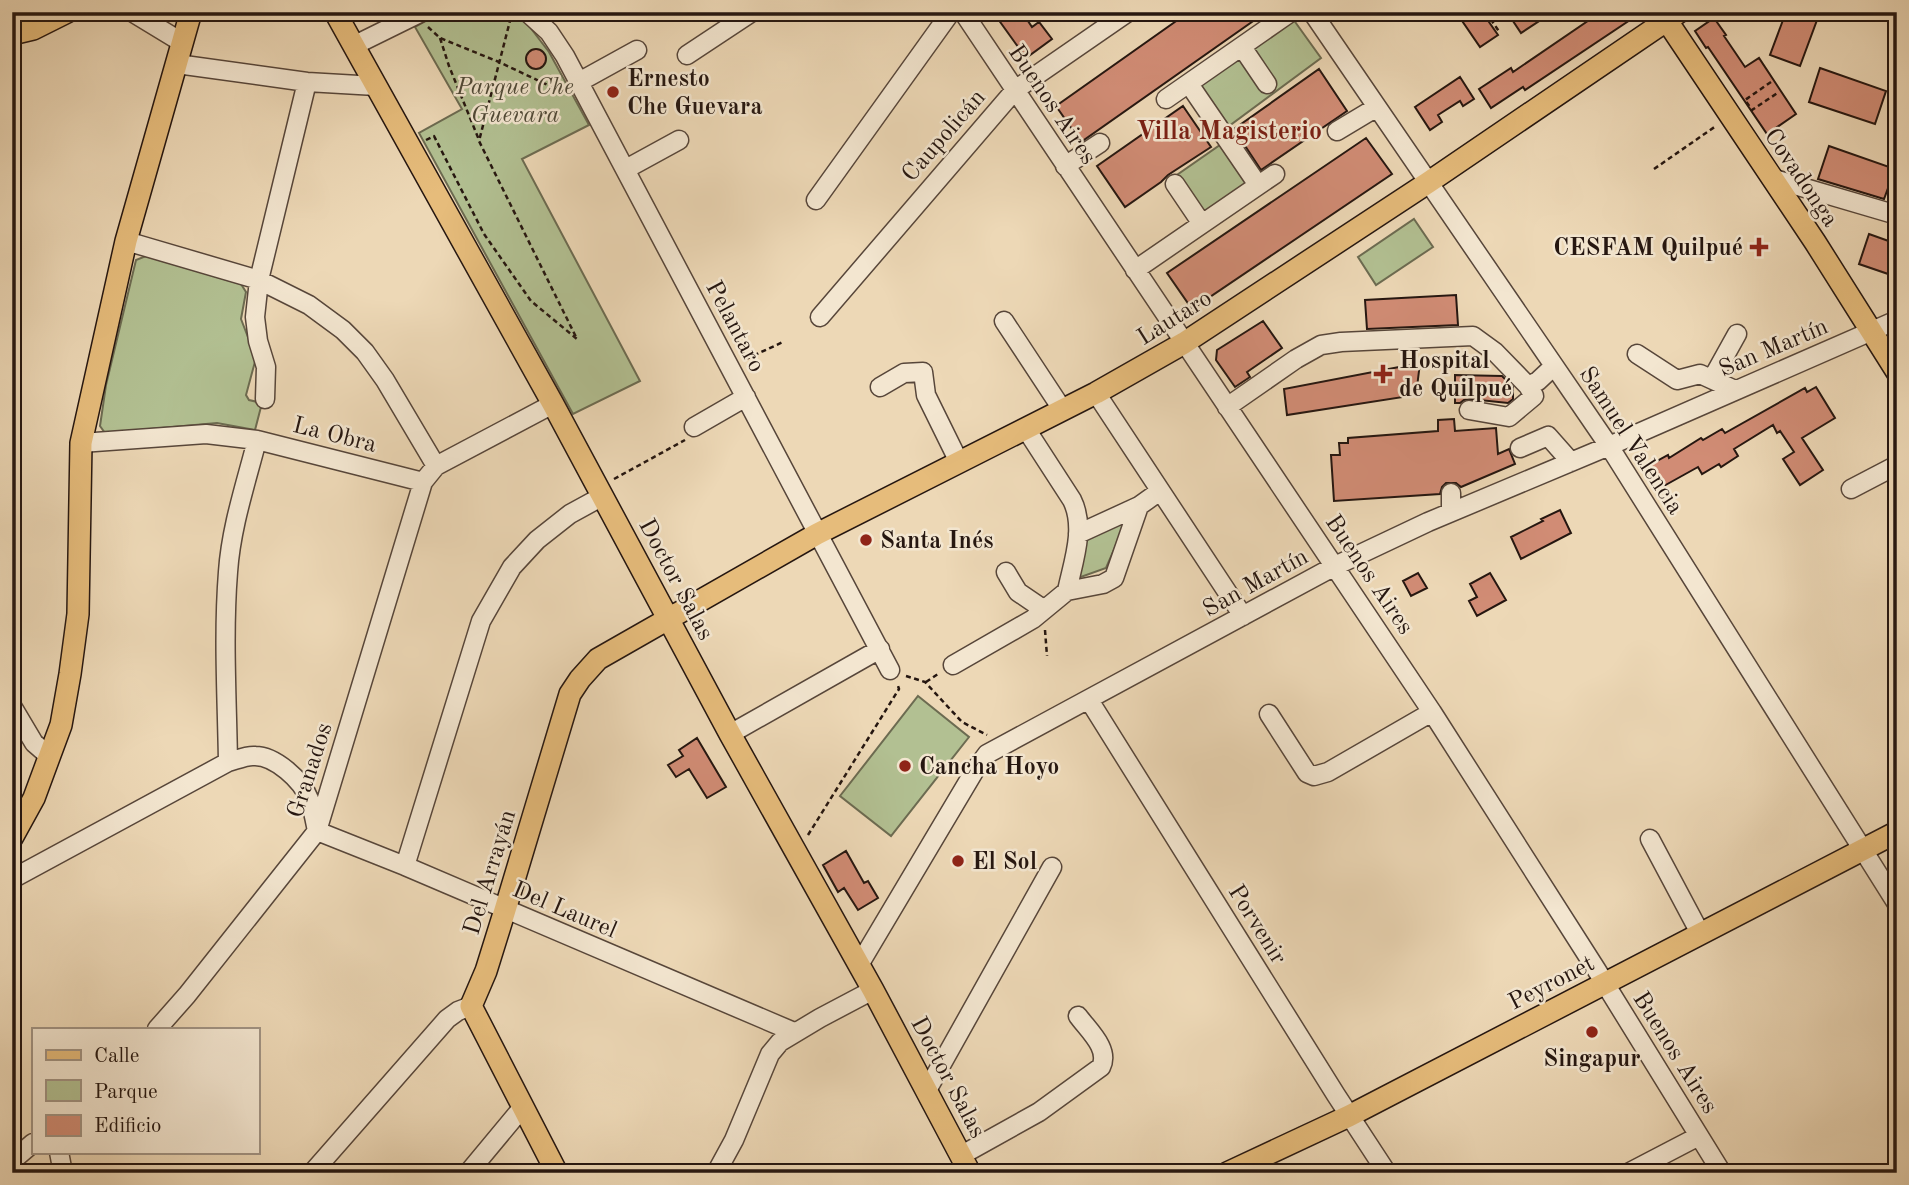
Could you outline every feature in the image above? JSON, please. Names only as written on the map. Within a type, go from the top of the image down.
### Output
[{"type":"main road","points":[[13,38],[66,12]]},
{"type":"main road","points":[[12,838],[34,798],[61,724],[71,674],[78,614],[81,443],[126,241],[191,12]]},
{"type":"main road","name":"Doctor Salas","points":[[335,12],[553,404],[965,1164]]},
{"type":"main road","name":"Covadonga","points":[[1669,15],[1730,116],[1897,372]]},
{"type":"main road","name":"Lautaro","points":[[668,619],[817,534],[1096,393],[1184,343],[1429,182],[1669,15]]},
{"type":"main road","name":"Del Arrayán","points":[[471,1006],[486,971],[570,694],[598,659],[668,619]]},
{"type":"main road","name":"Peyronet","points":[[1227,1173],[1349,1116],[1897,832]]},
{"type":"main road","points":[[471,1006],[557,1173]]},
{"type":"street","points":[[132,12],[183,43]]},
{"type":"street","points":[[355,45],[422,12]]},
{"type":"street","name":"Pelantaro","points":[[527,12],[549,32],[579,82],[890,670]]},
{"type":"street","points":[[687,55],[752,12]]},
{"type":"street","points":[[816,200],[951,12]]},
{"type":"street","name":"Buenos Aires","points":[[963,12],[1432,712],[1722,1173]]},
{"type":"street","name":"Caupolicán","points":[[820,317],[1015,90],[1128,12]]},
{"type":"street","points":[[1166,99],[1292,12]]},
{"type":"street","name":"Samuel Valencia","points":[[1312,12],[1609,446],[1897,904]]},
{"type":"street","points":[[1242,47],[1267,84]]},
{"type":"street","points":[[579,82],[637,50]]},
{"type":"street","points":[[177,64],[307,82],[376,86]]},
{"type":"street","points":[[265,399],[266,368],[258,341],[255,317],[259,280],[307,82]]},
{"type":"street","points":[[1189,84],[1258,185]]},
{"type":"street","points":[[1337,131],[1377,107]]},
{"type":"street","points":[[626,169],[679,141]]},
{"type":"street","points":[[1065,166],[1100,143]]},
{"type":"street","points":[[1135,270],[1275,174]]},
{"type":"street","points":[[1771,178],[1897,215]]},
{"type":"street","points":[[1174,184],[1202,224]]},
{"type":"street","points":[[126,241],[259,280],[309,305],[365,352],[385,380],[436,466]]},
{"type":"street","name":"San Martín","points":[[859,965],[987,754],[1335,566],[1451,512],[1897,320]]},
{"type":"street","points":[[1004,321],[1062,409]]},
{"type":"street","points":[[1712,379],[1737,334]]},
{"type":"street","points":[[1227,407],[1321,345],[1473,336],[1495,352],[1528,386],[1534,396],[1508,417],[1469,410]]},
{"type":"street","points":[[1637,354],[1678,380],[1699,374],[1735,390]]},
{"type":"street","points":[[1528,386],[1538,381],[1554,366]]},
{"type":"street","points":[[880,387],[904,373],[923,372],[926,395],[959,461]]},
{"type":"street","points":[[1096,393],[1243,616]]},
{"type":"street","points":[[694,427],[746,397]]},
{"type":"street","points":[[423,482],[436,466],[553,404]]},
{"type":"street","points":[[1026,429],[1078,512],[1078,534],[1067,591]]},
{"type":"street","name":"La Obra","points":[[81,443],[206,434],[257,440],[423,482]]},
{"type":"street","points":[[1520,448],[1548,436],[1571,462]]},
{"type":"street","points":[[228,762],[228,570],[234,532],[257,440]]},
{"type":"street","points":[[1851,489],[1897,465]]},
{"type":"street","name":"Granados","points":[[158,1028],[317,831],[423,482]]},
{"type":"street","points":[[1078,534],[1139,506],[1160,491]]},
{"type":"street","points":[[405,866],[481,621],[512,567],[537,540],[600,492]]},
{"type":"street","points":[[1451,493],[1451,512]]},
{"type":"street","points":[[953,665],[1032,619],[1067,591],[1103,584],[1114,578],[1139,506]]},
{"type":"street","points":[[1006,572],[1018,592],[1043,609]]},
{"type":"street","points":[[730,734],[880,649]]},
{"type":"street","name":"Porvenir","points":[[1089,700],[1387,1173]]},
{"type":"street","points":[[12,706],[34,743],[49,756]]},
{"type":"street","points":[[1269,714],[1307,773],[1314,776],[1328,772],[1432,712]]},
{"type":"street","points":[[12,879],[228,762],[256,755],[286,769],[305,789],[317,831]]},
{"type":"street","name":"Del Laurel","points":[[317,831],[794,1032]]},
{"type":"street","points":[[1650,839],[1700,933]]},
{"type":"street","points":[[926,1092],[1052,867]]},
{"type":"street","points":[[716,1173],[734,1140],[770,1054],[780,1042],[873,990]]},
{"type":"street","points":[[312,1173],[447,1019],[471,1006]]},
{"type":"street","points":[[965,1164],[1101,1068],[1105,1059],[1103,1050],[1078,1016]]},
{"type":"street","points":[[468,1173],[522,1108]]},
{"type":"street","points":[[1628,1173],[1699,1136]]},
{"type":"street","points":[[12,1161],[32,1144]]},
{"type":"street","points":[[60,1154],[63,1173]]},
{"type":"path","points":[[479,141],[513,12]]},
{"type":"path","points":[[1486,12],[1500,33]]},
{"type":"path","points":[[1489,17],[1497,12]]},
{"type":"path","points":[[410,147],[434,136],[484,234],[531,301],[577,340],[479,141],[440,38],[552,87]]},
{"type":"path","points":[[1772,82],[1745,100],[1748,105],[1752,110],[1779,92]]},
{"type":"path","points":[[1654,169],[1730,116]]},
{"type":"path","points":[[730,366],[783,342]]},
{"type":"path","points":[[600,492],[690,438],[694,427]]},
{"type":"path","points":[[890,670],[925,682],[962,722],[987,735]]},
{"type":"path","points":[[797,853],[899,689],[890,670]]},
{"type":"green space","name":"Parque Che Guevara","points":[[442,12],[498,12],[526,22],[549,52],[589,125],[522,159],[640,381],[573,414],[419,133],[462,109],[415,27]]},
{"type":"green space","points":[[1293,19],[1321,58],[1229,126],[1200,85]]},
{"type":"green space","points":[[1220,145],[1247,185],[1203,217],[1174,177]]},
{"type":"green space","points":[[1414,219],[1433,247],[1376,285],[1358,257]]},
{"type":"green space","points":[[146,256],[241,284],[246,292],[241,319],[256,358],[246,395],[249,400],[262,403],[255,430],[217,423],[105,433],[100,426],[106,385],[136,260]]},
{"type":"green space","points":[[1127,520],[1106,568],[1078,578],[1084,541]]},
{"type":"green space","name":"Cancha Hoyo","points":[[918,696],[969,737],[891,836],[840,796]]},
{"type":"building","points":[[993,12],[1022,12],[1032,27],[1039,22],[1052,39],[1026,58]]},
{"type":"building","points":[[1189,12],[1266,12],[1081,142],[1056,106]]},
{"type":"building","points":[[1456,12],[1482,12],[1498,35],[1480,47]]},
{"type":"building","points":[[1507,12],[1553,12],[1521,33]]},
{"type":"building","points":[[1601,12],[1642,12],[1525,90],[1523,87],[1491,108],[1479,89],[1511,68],[1513,72]]},
{"type":"building","points":[[1786,12],[1820,12],[1800,66],[1770,55]]},
{"type":"building","points":[[1714,18],[1745,67],[1759,58],[1796,114],[1767,134],[1695,31]]},
{"type":"building","points":[[536,49],[543,52],[546,59],[543,66],[536,69],[529,66],[526,59],[529,52]]},
{"type":"building","points":[[1820,68],[1886,91],[1875,124],[1809,102]]},
{"type":"building","points":[[1319,69],[1347,111],[1261,170],[1234,129]]},
{"type":"building","points":[[1460,77],[1474,99],[1463,106],[1460,101],[1438,115],[1442,122],[1430,130],[1415,107]]},
{"type":"building","points":[[1183,106],[1211,147],[1125,207],[1097,166]]},
{"type":"building","points":[[1366,138],[1392,174],[1192,309],[1167,273]]},
{"type":"building","points":[[1829,146],[1895,169],[1884,199],[1818,179]]},
{"type":"building","points":[[1869,234],[1897,244],[1897,277],[1859,264]]},
{"type":"building","points":[[1456,295],[1458,325],[1367,329],[1365,300]]},
{"type":"building","points":[[1263,321],[1282,348],[1247,372],[1250,377],[1235,387],[1216,360],[1217,350]]},
{"type":"building","points":[[1420,363],[1416,395],[1287,415],[1284,389]]},
{"type":"building","points":[[1455,375],[1502,376],[1513,387],[1513,399],[1508,403],[1470,399],[1455,403]]},
{"type":"building","points":[[1816,387],[1835,418],[1802,438],[1823,470],[1800,485],[1783,459],[1794,452],[1773,425],[1734,449],[1738,456],[1721,467],[1719,464],[1702,474],[1698,467],[1662,487],[1650,465],[1668,455],[1669,458],[1701,438],[1703,440],[1722,429],[1725,433],[1805,388],[1807,392]]},
{"type":"building","points":[[1454,419],[1455,431],[1496,428],[1498,454],[1509,449],[1515,464],[1461,487],[1456,483],[1446,483],[1440,494],[1334,501],[1331,455],[1340,455],[1339,443],[1348,443],[1348,438],[1438,431],[1438,420]]},
{"type":"building","points":[[1560,510],[1571,533],[1521,559],[1511,537]]},
{"type":"building","points":[[1418,573],[1427,588],[1411,596],[1403,581]]},
{"type":"building","points":[[1490,573],[1506,600],[1477,616],[1469,601],[1477,597],[1470,584]]},
{"type":"building","points":[[697,738],[726,787],[707,798],[689,769],[676,777],[668,765],[683,756],[679,750]]},
{"type":"building","points":[[846,851],[864,883],[868,881],[878,898],[858,910],[844,888],[838,892],[823,865]]},
{"type":"place","name":"Ernesto Che Guevara","points":[[613,92]]},
{"type":"place","name":"CESFAM Quilpué","points":[[1759,247]]},
{"type":"place","name":"Hospital de Quilpué","points":[[1383,374]]},
{"type":"place","name":"Santa Inés","points":[[866,540]]},
{"type":"place","name":"Cancha Hoyo","points":[[905,766]]},
{"type":"place","name":"El Sol","points":[[958,861]]},
{"type":"place","name":"Singapur","points":[[1592,1032]]},
{"type":"district","name":"Villa Magisterio","points":[[1229,130]]}]
